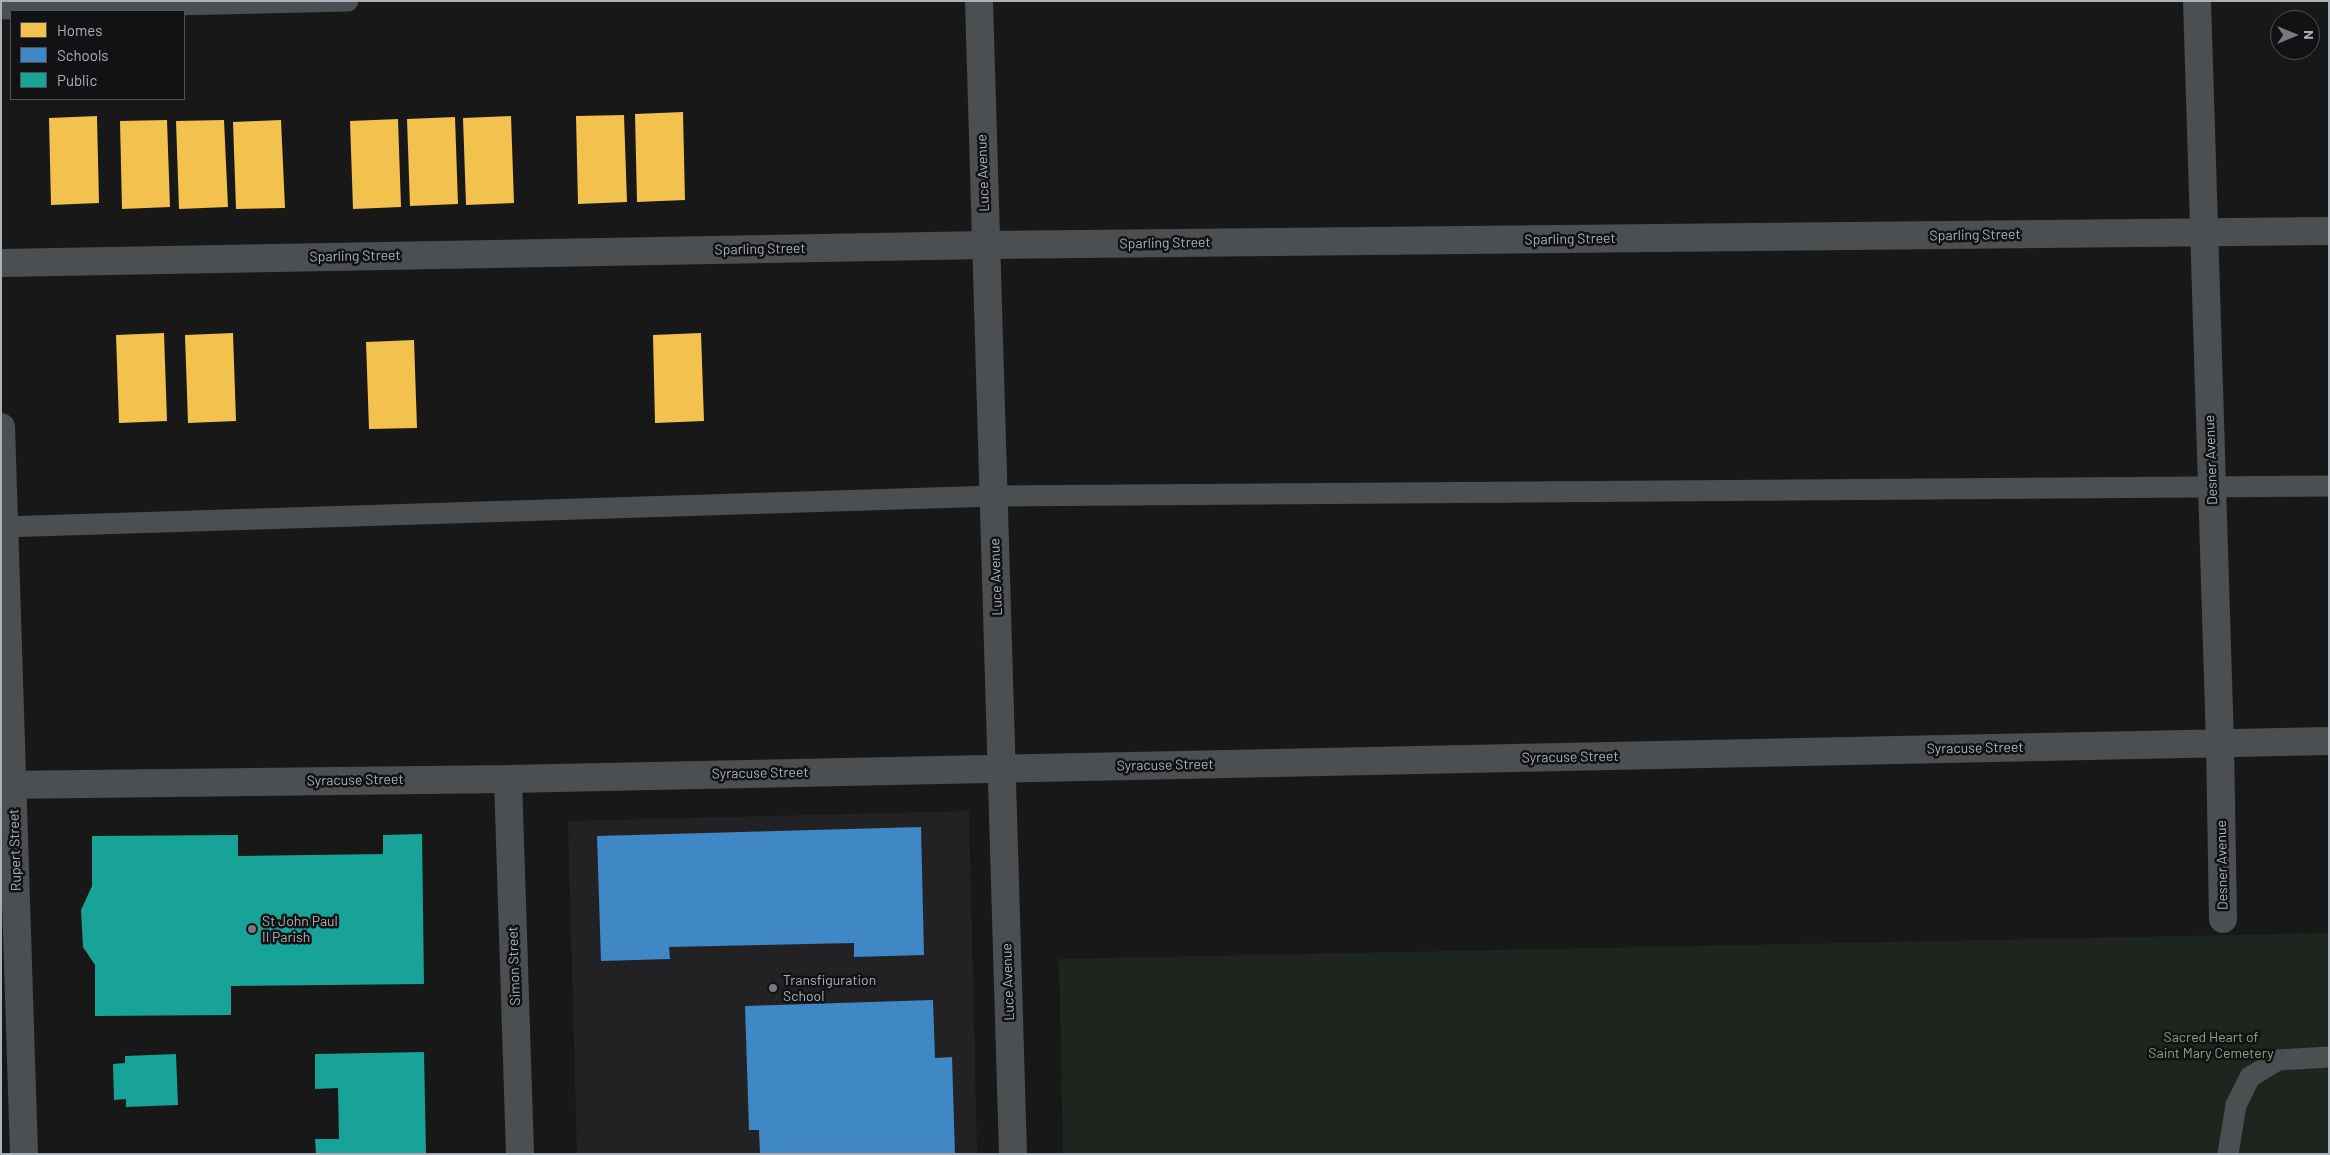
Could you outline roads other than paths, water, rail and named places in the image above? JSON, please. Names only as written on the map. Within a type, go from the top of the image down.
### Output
[{"type":"street","name":"Luce Avenue","points":[[979,1],[1013,1154]]},
{"type":"street","name":"Desner Avenue","points":[[2197,1],[2220,742],[2223,919]]},
{"type":"street","name":"Sparling Street","points":[[1,263],[985,245],[2329,231]]},
{"type":"street","name":"Rupert Street","points":[[1,427],[7,784],[24,1154]]},
{"type":"street","name":"Syracuse Street","points":[[7,784],[508,779],[2329,741]]},
{"type":"street","name":"Simon Street","points":[[508,779],[520,1154]]},
{"type":"lane","points":[[1,9],[348,1]]},
{"type":"lane","points":[[3,526],[994,496],[2329,486]]},
{"type":"lane","points":[[2228,1154],[2236,1105],[2250,1078],[2278,1060],[2329,1057]]},
{"type":"place","name":"St John Paul II Parish","points":[[252,929]]},
{"type":"place","name":"Transfiguration School","points":[[773,988]]},
{"type":"park label","name":"Sacred Heart of Saint Mary Cemetery","points":[[2211,1046]]}]
